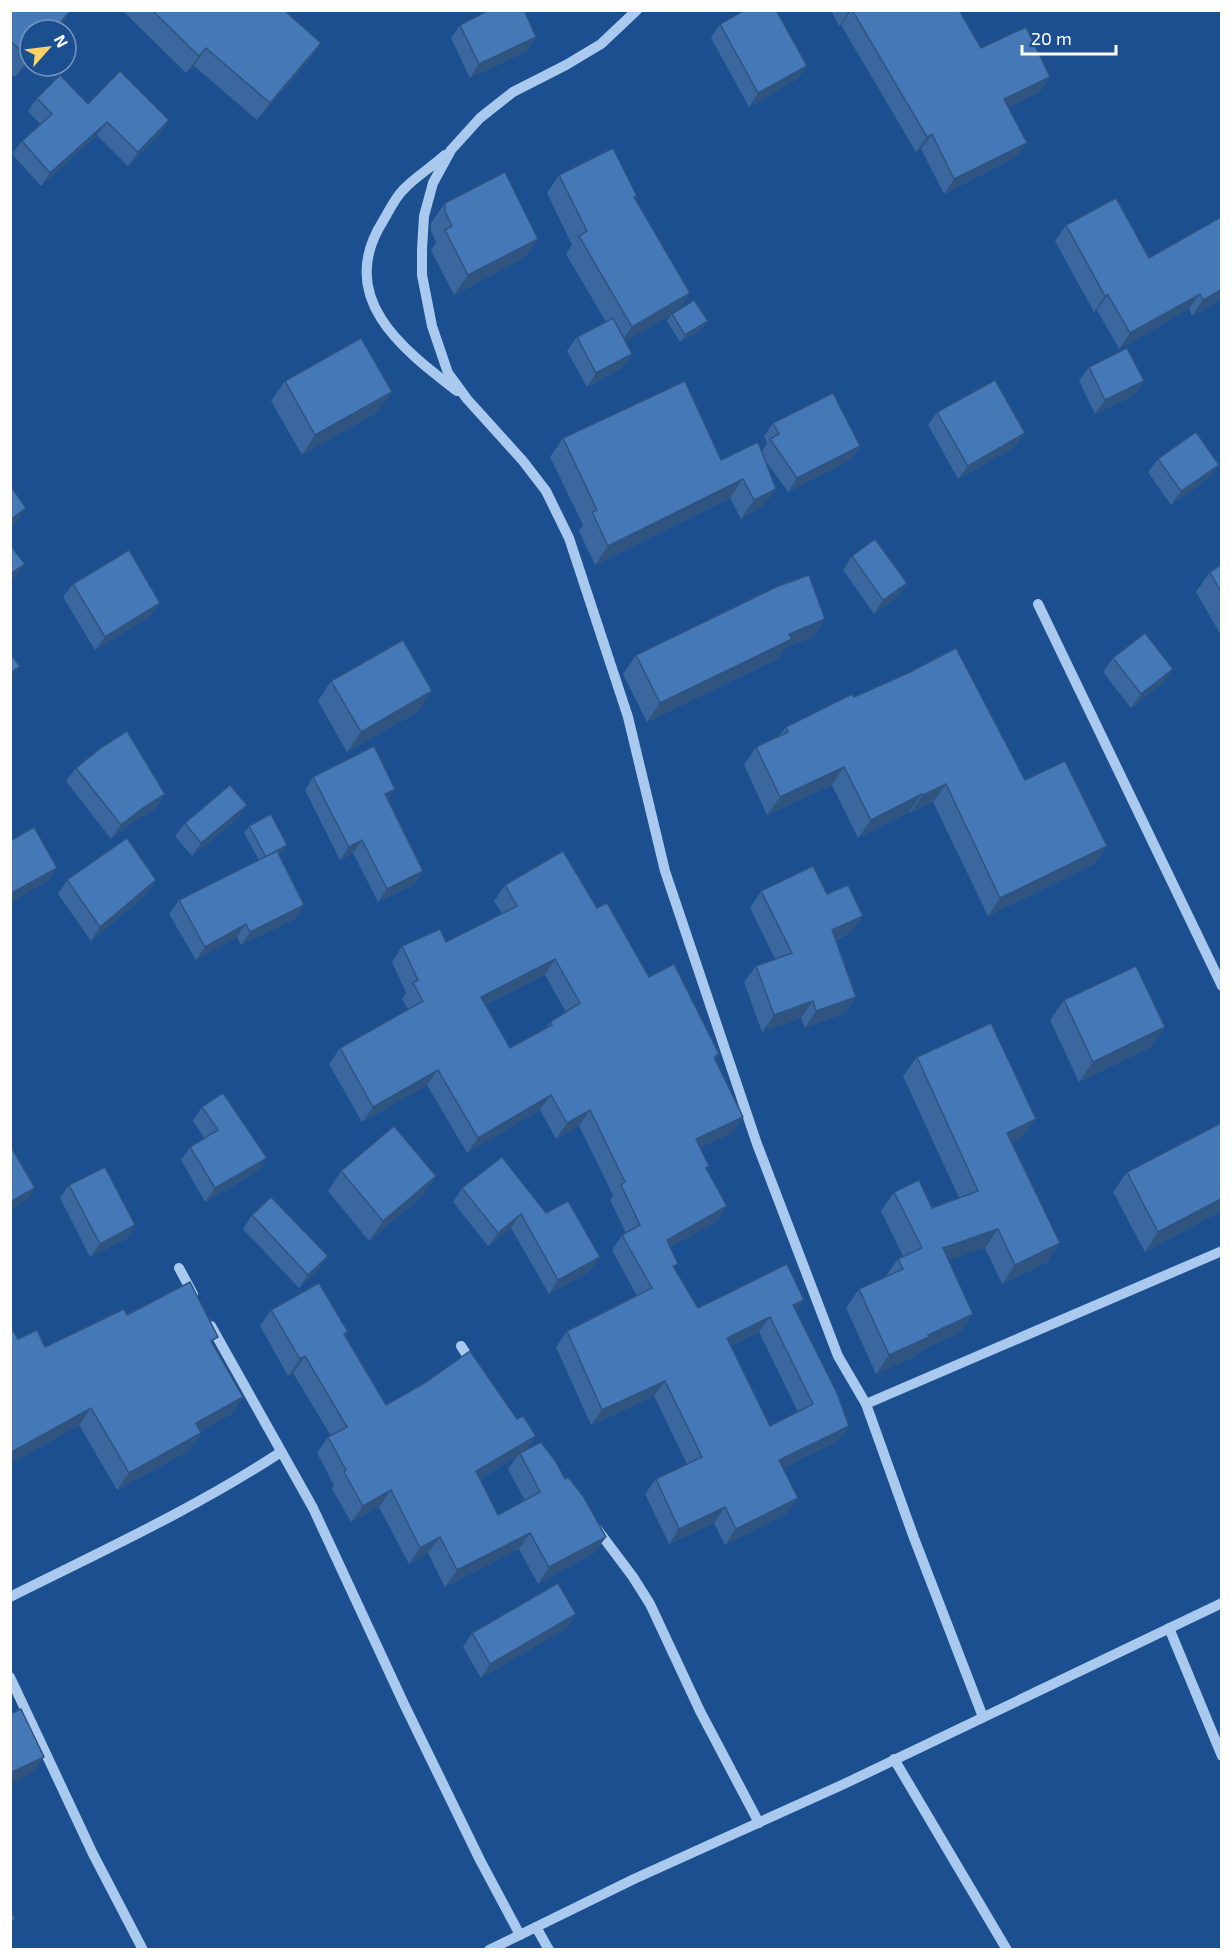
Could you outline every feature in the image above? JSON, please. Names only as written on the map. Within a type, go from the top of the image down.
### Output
[{"type":"street","points":[[467,399],[416,360],[378,316],[366,287],[366,262],[373,236],[402,191],[451,150],[480,118],[513,92],[567,65],[601,44],[637,10]]},
{"type":"street","points":[[451,150],[433,183],[424,216],[423,275],[432,326],[448,373],[467,399],[523,461],[546,491],[568,538],[628,717],[665,871],[757,1144],[838,1356],[866,1404],[914,1538],[983,1717]]},
{"type":"street","points":[[1038,604],[1221,986]]},
{"type":"street","points":[[866,1404],[1221,1251]]},
{"type":"street","points":[[178,1268],[196,1299]]},
{"type":"street","points":[[207,1319],[313,1508],[404,1704],[480,1860],[520,1935]]},
{"type":"street","points":[[460,1346],[481,1376]]},
{"type":"street","points":[[10,1597],[199,1503],[281,1452]]},
{"type":"street","points":[[592,1524],[633,1577],[650,1604],[700,1711],[759,1823]]},
{"type":"street","points":[[489,1950],[634,1879],[759,1823],[1221,1603]]},
{"type":"street","points":[[1169,1628],[1221,1756]]},
{"type":"street","points":[[10,1677],[93,1854],[143,1950]]},
{"type":"street","points":[[894,1759],[1006,1950]]},
{"type":"street","points":[[537,1927],[549,1950]]},
{"type":"building","points":[[10,10],[71,10],[64,18],[18,18],[18,48],[10,41]]},
{"type":"building","points":[[152,10],[284,10],[321,43],[270,103],[206,48],[199,56]]},
{"type":"building","points":[[489,10],[524,10],[536,37],[479,64],[460,25]]},
{"type":"building","points":[[745,10],[776,10],[807,66],[758,93],[720,24]]},
{"type":"building","points":[[852,10],[959,10],[981,48],[1026,27],[1050,77],[1004,99],[1027,143],[954,179],[932,134],[927,137]]},
{"type":"building","points":[[120,71],[169,120],[138,152],[107,122],[50,173],[22,141],[52,114],[37,98],[57,78],[63,78],[88,104]]},
{"type":"building","points":[[613,148],[637,196],[634,197],[690,293],[632,327],[579,236],[587,231],[559,175]]},
{"type":"building","points":[[505,172],[538,239],[468,275],[445,230],[452,226],[445,211],[445,203]]},
{"type":"building","points":[[1116,198],[1149,258],[1221,217],[1221,290],[1203,300],[1200,294],[1130,333],[1108,295],[1105,296],[1066,225]]},
{"type":"building","points":[[694,300],[708,321],[685,335],[672,314]]},
{"type":"building","points":[[613,318],[632,354],[596,373],[577,337]]},
{"type":"building","points":[[361,338],[392,392],[315,435],[285,381]]},
{"type":"building","points":[[1127,348],[1144,381],[1105,400],[1089,367]]},
{"type":"building","points":[[995,380],[1025,433],[968,466],[937,412]]},
{"type":"building","points":[[685,381],[721,460],[758,442],[776,489],[754,500],[743,479],[608,546],[592,512],[597,510],[563,438]]},
{"type":"building","points":[[833,393],[860,446],[797,478],[770,439],[779,434],[773,423]]},
{"type":"building","points":[[1196,432],[1219,465],[1181,491],[1158,459]]},
{"type":"building","points":[[12,488],[26,508],[10,520],[10,489]]},
{"type":"building","points":[[875,539],[907,583],[883,600],[852,556]]},
{"type":"building","points":[[10,545],[25,564],[10,574]]},
{"type":"building","points":[[129,550],[160,603],[105,637],[73,584]]},
{"type":"building","points":[[1221,565],[1221,592],[1210,572]]},
{"type":"building","points":[[809,575],[825,619],[789,634],[792,639],[660,703],[636,655],[776,587]]},
{"type":"building","points":[[1145,633],[1173,669],[1141,694],[1113,658]]},
{"type":"building","points":[[403,640],[432,691],[361,732],[331,681]]},
{"type":"building","points":[[956,648],[1025,780],[1065,761],[1107,846],[1000,898],[946,784],[871,820],[844,767],[780,797],[756,747],[788,732],[786,727],[852,694],[854,697]]},
{"type":"building","points":[[10,654],[20,666],[10,673]]},
{"type":"building","points":[[127,731],[165,794],[121,825],[76,768]]},
{"type":"building","points":[[374,746],[395,789],[385,794],[423,871],[387,889],[362,840],[349,847],[313,777]]},
{"type":"building","points":[[230,785],[247,805],[201,843],[185,823]]},
{"type":"building","points":[[271,814],[287,845],[266,857],[249,826]]},
{"type":"building","points":[[34,827],[57,868],[10,894],[10,841]]},
{"type":"building","points":[[127,838],[156,880],[100,927],[67,880]]},
{"type":"building","points":[[277,851],[304,905],[250,932],[246,924],[205,947],[179,900]]},
{"type":"building","points":[[563,851],[597,908],[607,903],[649,977],[674,964],[719,1054],[714,1057],[743,1117],[696,1139],[709,1166],[706,1168],[727,1206],[667,1240],[678,1264],[673,1266],[698,1308],[787,1264],[804,1300],[793,1305],[837,1393],[849,1426],[779,1460],[798,1498],[736,1529],[725,1507],[679,1529],[656,1479],[702,1457],[665,1381],[602,1410],[567,1331],[652,1288],[622,1235],[640,1225],[621,1185],[625,1182],[590,1110],[567,1123],[551,1095],[478,1138],[438,1070],[373,1107],[340,1048],[423,1001],[413,983],[418,980],[402,946],[440,929],[446,942],[517,906],[505,885]],"holes":[[[555,959],[580,1003],[550,1022],[552,1025],[510,1048],[481,997]],[[770,1317],[813,1404],[770,1426],[727,1338]]]},
{"type":"building","points":[[813,866],[827,894],[848,885],[863,916],[832,930],[856,997],[816,1011],[813,1001],[774,1015],[756,966],[792,953],[761,891]]},
{"type":"building","points":[[1136,966],[1165,1027],[1093,1062],[1064,1000]]},
{"type":"building","points":[[991,1023],[1036,1119],[1007,1133],[1060,1243],[1015,1265],[998,1229],[943,1248],[973,1314],[889,1355],[859,1289],[903,1269],[898,1259],[922,1248],[894,1192],[919,1180],[932,1208],[978,1191],[917,1057]]},
{"type":"building","points":[[223,1093],[267,1158],[215,1188],[190,1147],[218,1130],[202,1107]]},
{"type":"building","points":[[1221,1123],[1221,1199],[1158,1232],[1127,1172]]},
{"type":"building","points":[[394,1126],[436,1176],[383,1221],[341,1171]]},
{"type":"building","points":[[10,1145],[35,1188],[10,1202]]},
{"type":"building","points":[[502,1157],[546,1213],[568,1201],[600,1257],[558,1280],[521,1214],[498,1233],[462,1188]]},
{"type":"building","points":[[105,1167],[135,1225],[100,1244],[69,1185]]},
{"type":"building","points":[[271,1197],[328,1256],[308,1275],[252,1215]]},
{"type":"building","points":[[190,1282],[218,1337],[211,1341],[243,1397],[196,1423],[201,1433],[129,1473],[91,1408],[10,1453],[10,1326],[18,1339],[37,1330],[45,1347],[124,1309],[127,1315]]},
{"type":"building","points":[[319,1283],[348,1332],[344,1334],[386,1405],[426,1382],[470,1351],[517,1419],[523,1416],[536,1436],[476,1471],[498,1515],[540,1492],[520,1453],[541,1442],[565,1479],[568,1477],[583,1496],[606,1537],[549,1567],[530,1533],[457,1570],[440,1537],[420,1548],[391,1490],[363,1506],[328,1437],[347,1427],[305,1356],[300,1359],[271,1310]]},
{"type":"building","points":[[558,1583],[576,1614],[490,1664],[472,1633]]},
{"type":"building","points":[[21,1709],[44,1757],[10,1773],[10,1714]]},
{"type":"building","points":[[10,1910],[15,1919],[10,1922]]}]
